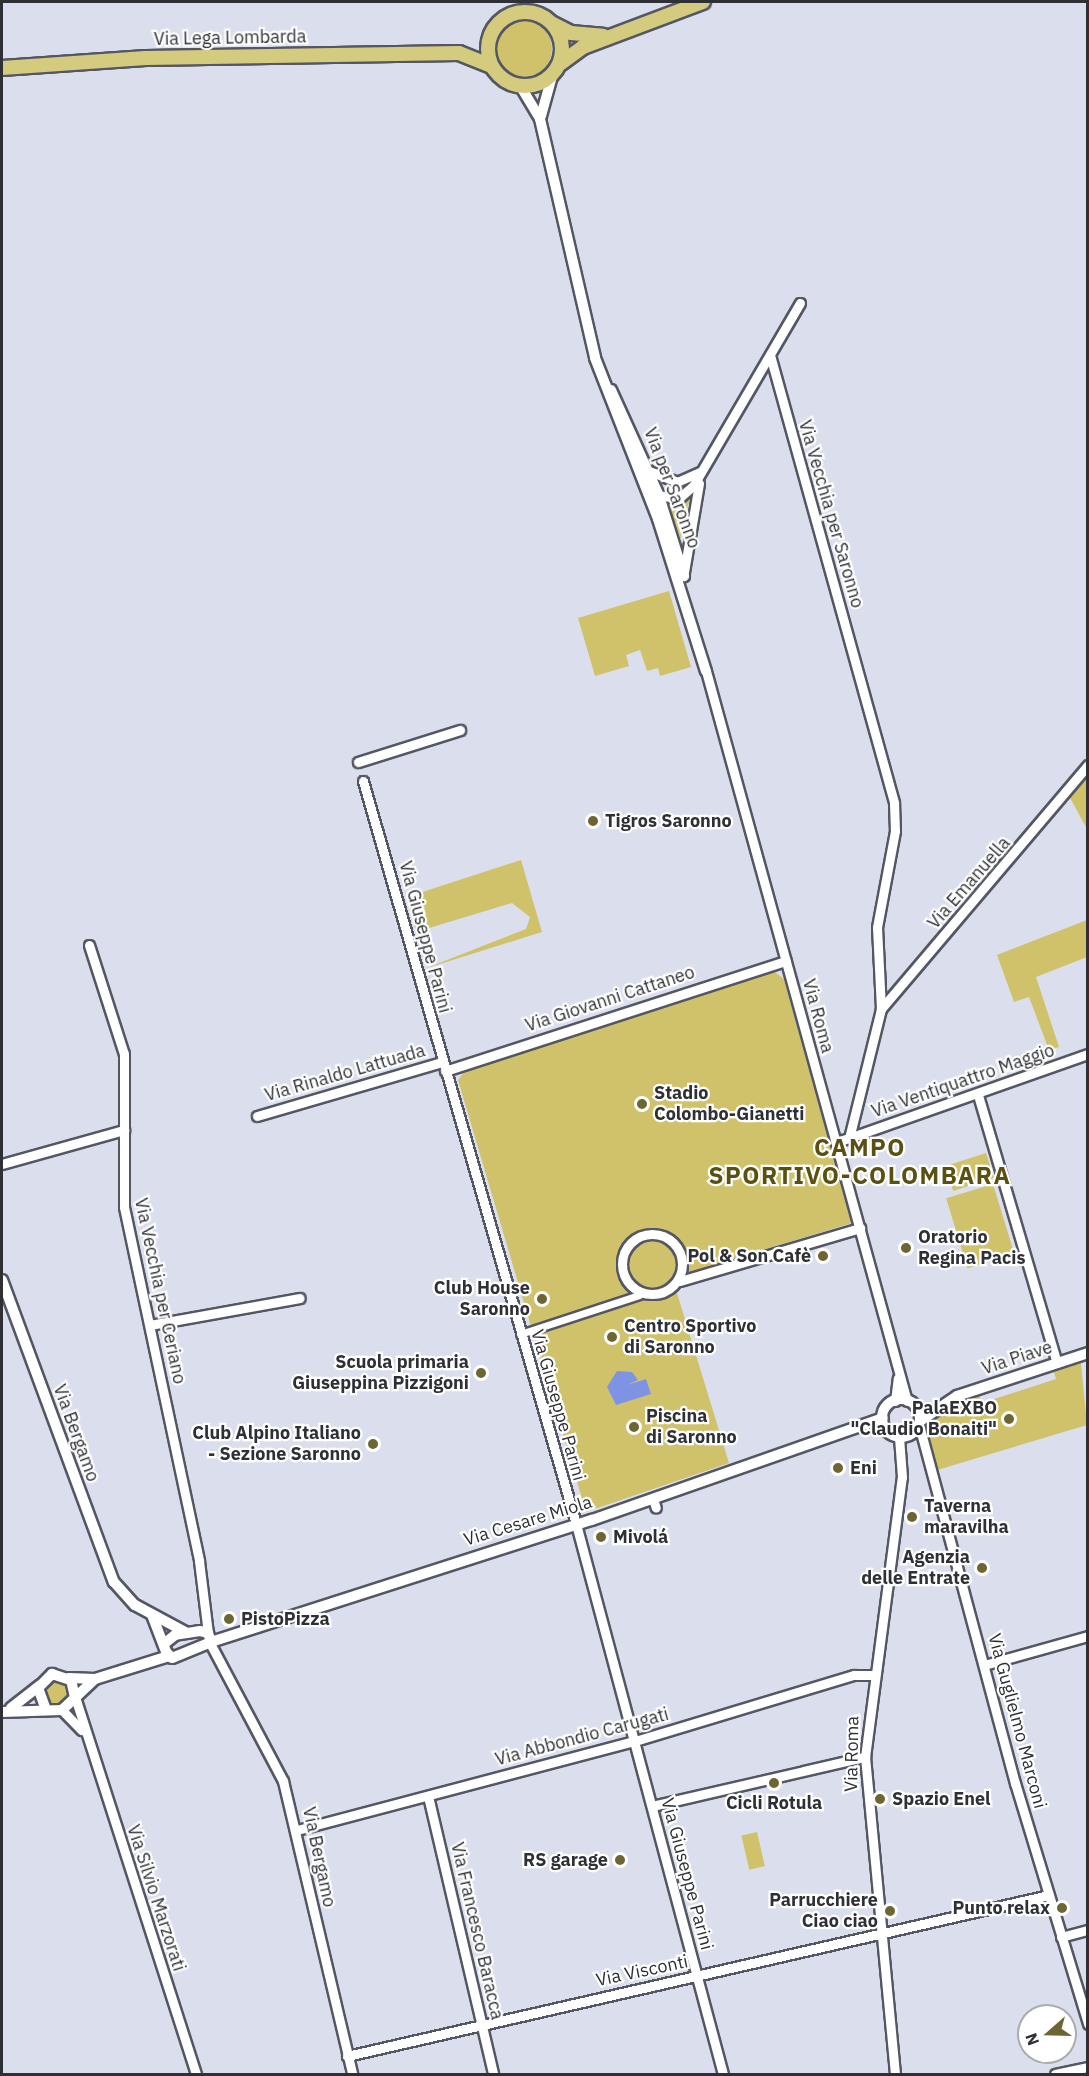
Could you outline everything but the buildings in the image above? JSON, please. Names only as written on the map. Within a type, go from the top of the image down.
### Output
[{"type":"main road","points":[[493,30],[488,47],[492,66],[521,87],[552,76],[561,63],[611,36],[704,2]]},
{"type":"main road","points":[[459,53],[493,30],[506,17],[526,11],[571,33],[611,36]]},
{"type":"main road","points":[[553,24],[563,45],[561,63]]},
{"type":"main road","name":"Via Lega Lombarda","points":[[2,68],[146,58],[459,53],[492,66]]},
{"type":"street","name":"Via per Saronno","points":[[540,119],[552,76]]},
{"type":"street","name":"Via per Saronno","points":[[521,87],[540,119],[599,368],[646,489],[695,626]]},
{"type":"street","points":[[646,489],[659,496],[687,492],[800,303]]},
{"type":"street","name":"Via Vecchia per Saronno","points":[[770,355],[864,682],[894,803],[895,831],[876,927],[881,1009]]},
{"type":"street","name":"Via per Saronno","points":[[599,368],[659,496],[684,576],[706,670]]},
{"type":"street","points":[[649,471],[676,482],[694,478],[704,466]]},
{"type":"street","points":[[684,576],[689,515],[704,466]]},
{"type":"street","name":"Via Roma","points":[[706,670],[899,1370],[910,1402]]},
{"type":"street","points":[[358,762],[460,730]]},
{"type":"street","name":"Via Emanuella","points":[[881,1009],[1088,765]]},
{"type":"street","name":"Via Giuseppe Parini","points":[[363,781],[576,1524],[723,2074]]},
{"type":"street","name":"Via Vecchia per Ceriano","points":[[89,945],[124,1053],[124,1207],[206,1610],[204,1636]]},
{"type":"street","name":"Via Giovanni Cattaneo","points":[[444,1066],[786,961]]},
{"type":"street","points":[[849,1138],[881,1009]]},
{"type":"street","name":"Via Ventiquattro Maggio","points":[[836,1142],[978,1095],[1088,1054]]},
{"type":"street","name":"Via Rinaldo Lattuada","points":[[257,1116],[444,1066]]},
{"type":"street","points":[[978,1095],[1057,1363]]},
{"type":"street","points":[[2,1164],[123,1130]]},
{"type":"street","points":[[520,1334],[680,1281],[860,1228]]},
{"type":"street","points":[[639,1295],[624,1278],[622,1257],[635,1242],[651,1236],[660,1235],[678,1249],[683,1261],[680,1281]]},
{"type":"street","name":"Via Bergamo","points":[[2,1280],[110,1573],[126,1597],[152,1615],[204,1636],[215,1661],[283,1781],[297,1830],[352,2074]]},
{"type":"street","points":[[150,1326],[300,1298]]},
{"type":"street","name":"Via Piave","points":[[895,1401],[910,1402],[957,1396],[1088,1353]]},
{"type":"street","name":"Via Roma","points":[[895,1401],[899,1370]]},
{"type":"street","name":"Via Piave","points":[[899,1437],[957,1396]]},
{"type":"street","points":[[895,1401],[884,1423],[899,1437]]},
{"type":"street","points":[[910,1402],[919,1423]]},
{"type":"street","name":"Via Cesare Miola","points":[[204,1636],[229,1632],[576,1524],[655,1504],[835,1437],[884,1423]]},
{"type":"street","name":"Via Guglielmo Marconi","points":[[919,1423],[984,1665],[1088,2024]]},
{"type":"street","name":"Via Roma","points":[[896,2074],[865,1757],[874,1675],[902,1477],[899,1437]]},
{"type":"street","points":[[152,1615],[170,1656]]},
{"type":"street","points":[[137,1665],[164,1644],[204,1636]]},
{"type":"street","points":[[6,1710],[52,1674],[69,1678],[95,1679],[137,1665],[199,1650],[204,1636]]},
{"type":"street","points":[[984,1665],[1088,1636]]},
{"type":"street","name":"Via Bergamo","points":[[199,1650],[215,1661]]},
{"type":"street","name":"Via Abbondio Carugati","points":[[297,1830],[635,1741],[854,1675],[874,1675]]},
{"type":"street","points":[[69,1678],[75,1697]]},
{"type":"street","points":[[6,1710],[45,1707],[62,1710],[95,1679]]},
{"type":"street","points":[[40,1685],[45,1707]]},
{"type":"street","name":"Via Silvio Marzorati","points":[[75,1697],[83,1732],[196,2074]]},
{"type":"street","name":"Via Silvio Marzorati","points":[[62,1710],[83,1732]]},
{"type":"street","points":[[652,1806],[865,1757]]},
{"type":"street","name":"Via Francesco Baracca","points":[[428,1796],[493,2074]]},
{"type":"street","name":"Via Visconti","points":[[347,2056],[1049,1895]]},
{"type":"street","points":[[1061,1937],[1084,1931]]},
{"type":"street","points":[[1066,1952],[1084,1931]]},
{"type":"street","points":[[1055,2074],[1088,2067]]},
{"type":"shaded area","points":[[519,21],[529,21],[544,29],[550,38],[552,49],[550,60],[544,69],[529,77],[519,77],[508,72],[501,65],[496,54],[496,44],[501,33],[508,26]]},
{"type":"shaded area","points":[[691,495],[685,517],[681,539],[668,503]]},
{"type":"shaded area","points":[[669,591],[691,667],[660,676],[658,668],[647,671],[640,650],[626,655],[629,666],[595,676],[578,618]]},
{"type":"shaded area","points":[[1087,776],[1087,829],[1069,796]]},
{"type":"shaded area","points":[[521,860],[542,932],[424,969],[526,929],[530,917],[512,903],[416,932],[407,897]]},
{"type":"shaded area","points":[[1087,920],[1087,957],[1036,977],[1059,1047],[1049,1050],[1029,997],[1014,1002],[997,955]]},
{"type":"shaded area","points":[[772,970],[784,979],[852,1223],[690,1272],[677,1293],[729,1463],[586,1512],[458,1080],[464,1072]]},
{"type":"shaded area","points":[[986,1153],[994,1178],[953,1191],[945,1166]]},
{"type":"shaded area","points":[[993,1184],[1014,1254],[967,1268],[946,1198]]},
{"type":"shaded area","name":"PalaEXBO \"Claudio Bonaiti\"","points":[[1081,1363],[1087,1425],[934,1471],[925,1436],[943,1406],[979,1395],[982,1403],[1056,1379],[1054,1372]]},
{"type":"shaded area","points":[[56,1680],[65,1684],[69,1693],[65,1702],[56,1706],[47,1702],[43,1693],[47,1684]]},
{"type":"shaded area","points":[[757,1832],[765,1866],[749,1870],[741,1836]]},
{"type":"water","points":[[617,1371],[632,1372],[638,1380],[627,1385],[646,1379],[651,1394],[616,1405],[607,1387]]},
{"type":"place","name":"Tigros Saronno","points":[[593,821]]},
{"type":"place","name":"Stadio Colombo-Gianetti","points":[[642,1104]]},
{"type":"place","name":"Oratorio Regina Pacis","points":[[906,1248]]},
{"type":"place","name":"Pol & Son Cafè","points":[[823,1256]]},
{"type":"place","name":"Club House Saronno","points":[[542,1299]]},
{"type":"place","name":"Centro Sportivo di Saronno","points":[[612,1337]]},
{"type":"place","name":"Scuola primaria Giuseppina Pizzigoni","points":[[481,1373]]},
{"type":"place","name":"PalaEXBO \"Claudio Bonaiti\"","points":[[1009,1419]]},
{"type":"place","name":"Piscina di Saronno","points":[[634,1427]]},
{"type":"place","name":"Club Alpino Italiano - Sezione Saronno","points":[[373,1444]]},
{"type":"place","name":"Eni","points":[[838,1468]]},
{"type":"place","name":"Taverna maravilha","points":[[912,1517]]},
{"type":"place","name":"Mivolá","points":[[601,1537]]},
{"type":"place","name":"Agenzia delle Entrate","points":[[982,1568]]},
{"type":"place","name":"PistoPizza","points":[[229,1619]]},
{"type":"place","name":"Cicli Rotula","points":[[774,1783]]},
{"type":"place","name":"Spazio Enel","points":[[880,1799]]},
{"type":"place","name":"RS garage","points":[[620,1860]]},
{"type":"place","name":"Punto relax","points":[[1062,1908]]},
{"type":"place","name":"Parrucchiere Ciao ciao","points":[[890,1911]]},
{"type":"district","name":"CAMPO SPORTIVO-COLOMBARA","points":[[860,1162]]}]
